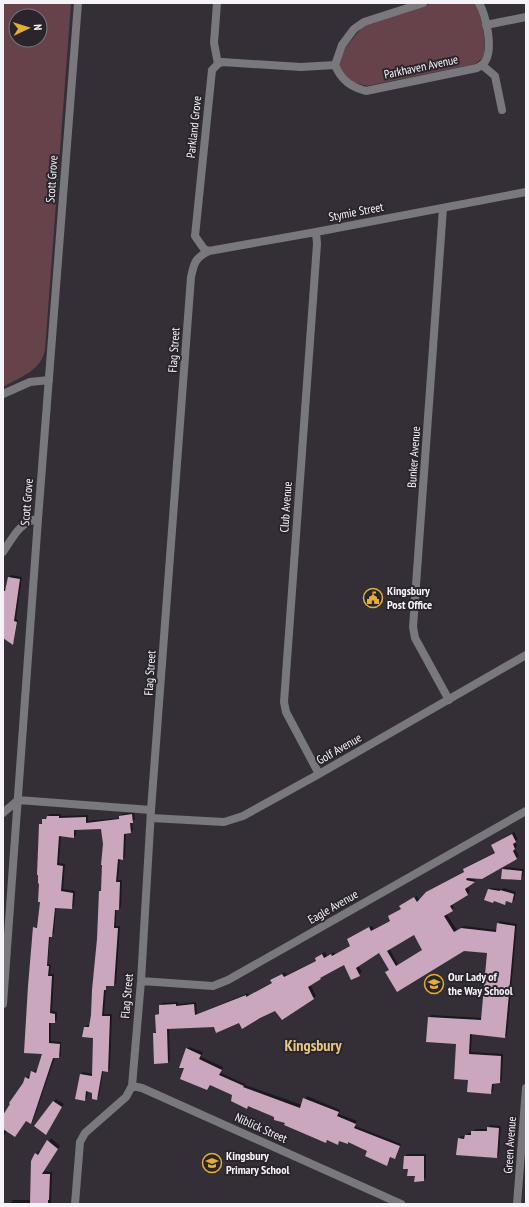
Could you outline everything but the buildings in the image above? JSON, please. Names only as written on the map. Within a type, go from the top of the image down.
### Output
[{"type":"street","name":"Scott Grove","points":[[3,1004],[38,519],[78,3]]},
{"type":"street","points":[[217,3],[214,43],[218,64],[232,61],[301,67],[335,65],[342,45],[354,29],[364,22],[423,3]]},
{"type":"street","points":[[479,3],[482,9],[489,41],[487,59],[482,65],[495,76],[502,110]]},
{"type":"street","points":[[486,25],[526,17]]},
{"type":"street","name":"Parkland Grove","points":[[209,251],[204,249],[195,236],[212,70],[218,64]]},
{"type":"street","name":"Parkhaven Avenue","points":[[335,65],[339,74],[346,81],[356,88],[366,91],[477,68],[482,65]]},
{"type":"street","name":"Stymie Street","points":[[194,262],[209,251],[526,192]]},
{"type":"street","name":"Bunker Avenue","points":[[443,208],[413,627],[414,638],[449,700]]},
{"type":"street","name":"Club Avenue","points":[[316,232],[316,252],[284,702],[286,712],[319,774]]},
{"type":"street","name":"Flag Street","points":[[132,1086],[141,981],[151,814],[191,277],[194,262]]},
{"type":"street","points":[[3,394],[30,382],[49,380]]},
{"type":"street","points":[[3,552],[22,527],[31,520],[38,519]]},
{"type":"street","name":"Golf Avenue","points":[[18,800],[224,822],[243,816],[319,774],[526,655]]},
{"type":"street","points":[[3,814],[18,800]]},
{"type":"street","name":"Eagle Avenue","points":[[141,981],[213,986],[228,980],[526,811]]},
{"type":"street","points":[[75,1204],[80,1142],[85,1133],[126,1097],[132,1086]]},
{"type":"street","name":"Niblick Street","points":[[132,1086],[142,1088],[401,1204]]},
{"type":"street","name":"Green Avenue","points":[[517,1204],[526,1088]]},
{"type":"shaded area","points":[[3,3],[71,3],[45,350],[39,363],[29,373],[3,387]]},
{"type":"shaded area","points":[[433,3],[475,3],[483,30],[485,43],[484,57],[475,64],[367,86],[349,81],[338,66],[345,48],[365,24]]},
{"type":"place","name":"Kingsbury Post Office","points":[[373,598]]},
{"type":"place","name":"Our Lady of the Way School","points":[[434,984]]},
{"type":"place","name":"Kingsbury Primary School","points":[[212,1163]]},
{"type":"district","name":"Kingsbury","points":[[313,1045]]}]
